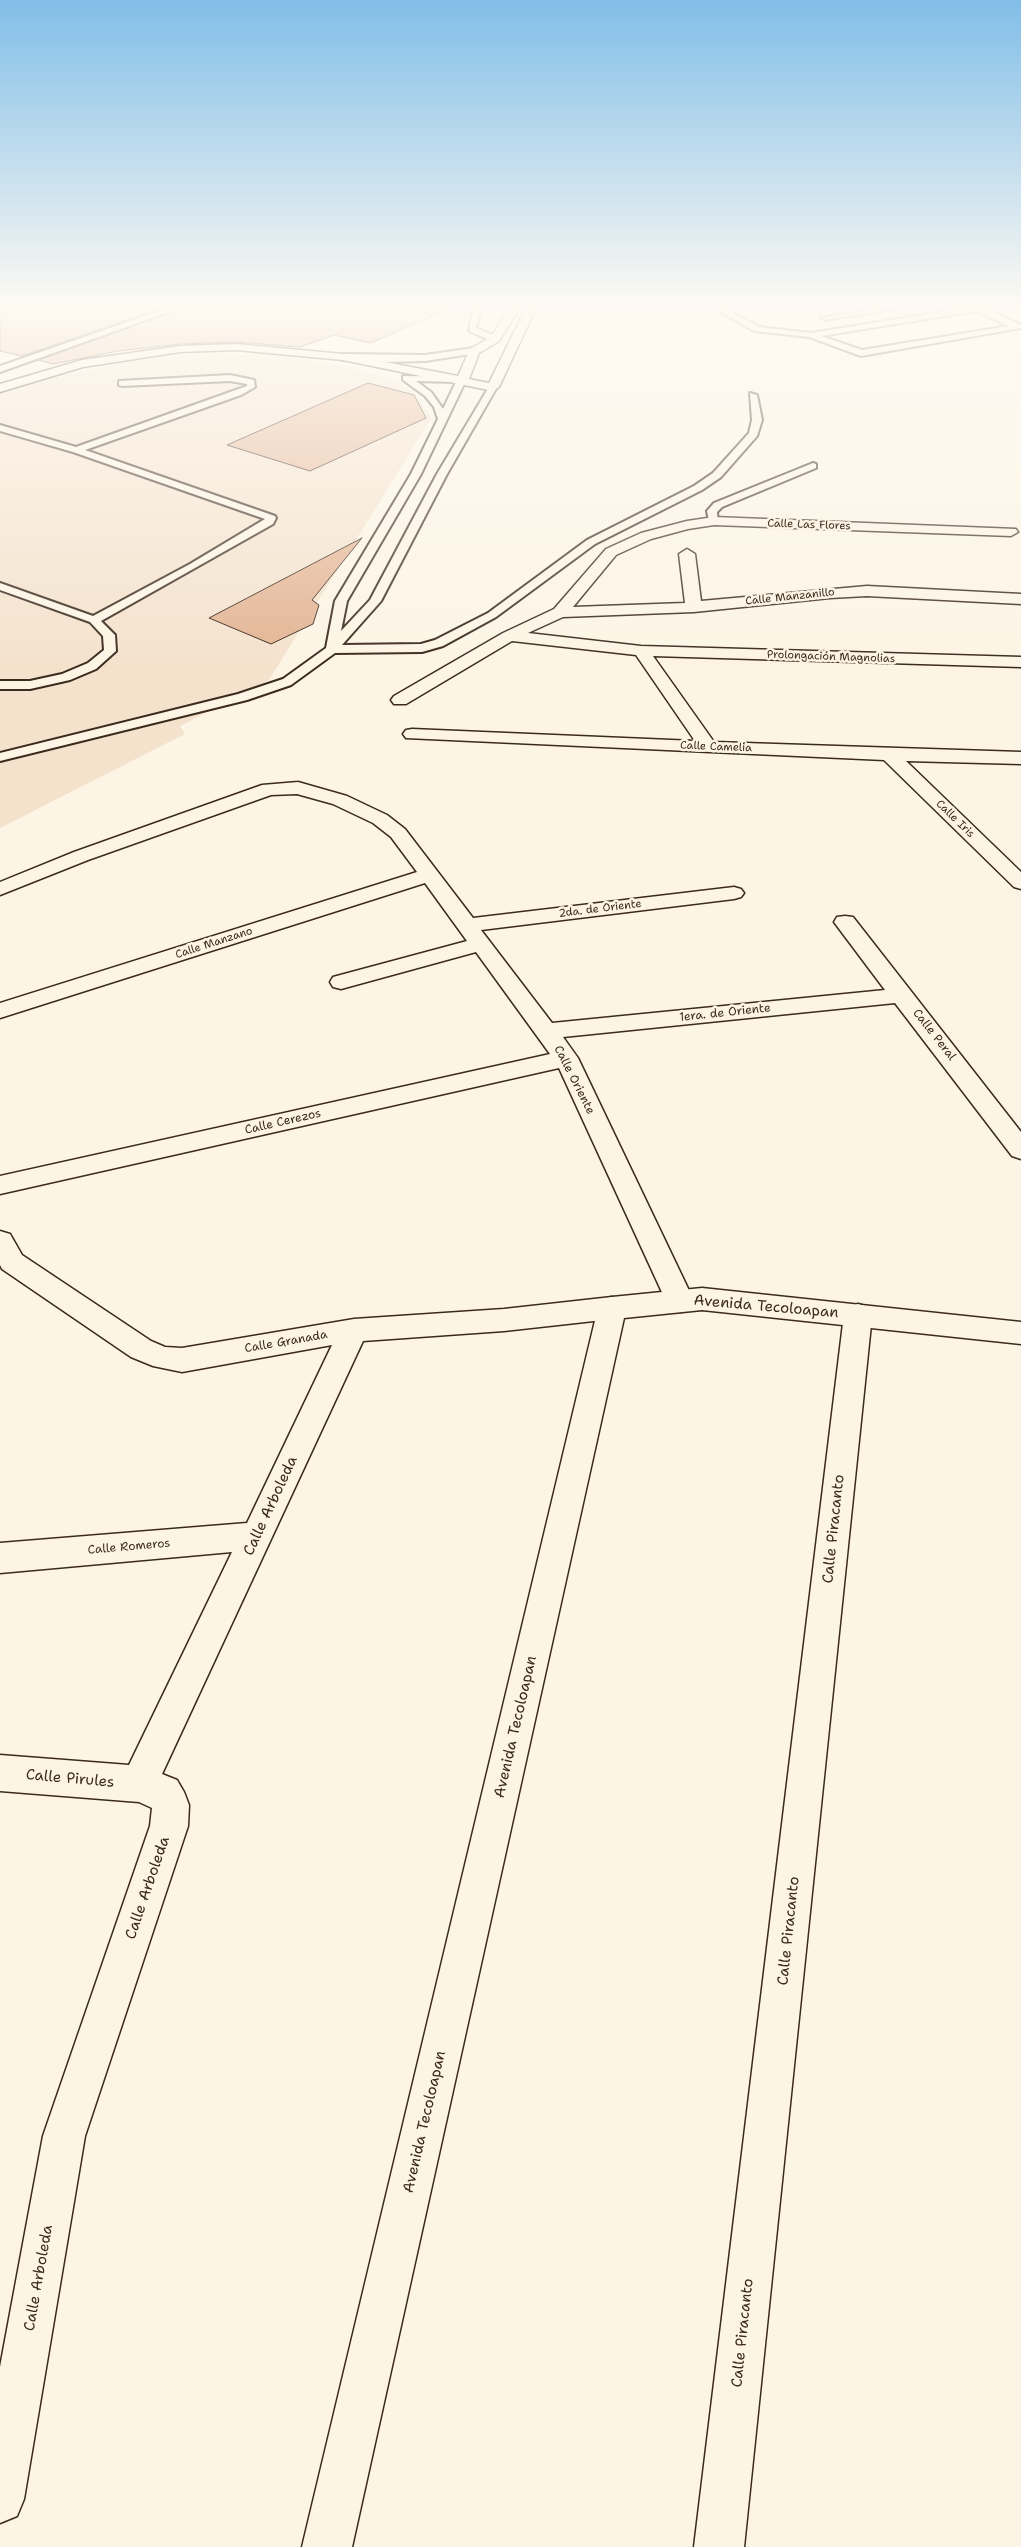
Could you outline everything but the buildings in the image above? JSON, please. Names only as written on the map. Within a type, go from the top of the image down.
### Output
[{"type":"street","name":"Calle Las Flores","points":[[560,612],[611,552],[646,536],[687,525],[714,521],[1018,532]]},
{"type":"street","points":[[1018,532],[1021,548]]},
{"type":"street","points":[[687,554],[694,607]]},
{"type":"street","name":"Calle Manzanillo","points":[[560,612],[694,607],[867,591],[1021,599]]},
{"type":"street","points":[[400,700],[509,636],[560,612]]},
{"type":"street","name":"Prolongación Magnolias","points":[[509,636],[641,650],[1021,662]]},
{"type":"street","points":[[641,650],[708,747]]},
{"type":"street","name":"Calle Camelia","points":[[412,734],[889,755],[1021,758]]},
{"type":"street","name":"Calle Iris","points":[[889,755],[1021,883]]},
{"type":"street","name":"Calle Oriente","points":[[0,888],[81,856],[269,789],[298,788],[340,800],[380,819],[398,833],[566,1058],[680,1301]]},
{"type":"street","name":"Calle Manzano","points":[[0,1011],[428,875]]},
{"type":"street","name":"2da. de Oriente","points":[[342,982],[474,934],[734,893]]},
{"type":"street","name":"Calle Peral","points":[[846,922],[902,994],[1012,1126],[1021,1150]]},
{"type":"street","name":"1era. de Oriente","points":[[547,1031],[902,994]]},
{"type":"street","name":"Calle Cerezos","points":[[0,1185],[566,1058]]},
{"type":"street","name":"Calle Granada","points":[[0,1241],[12,1262],[141,1349],[163,1358],[182,1360],[354,1330],[504,1320],[612,1308]]},
{"type":"street","name":"Avenida Tecoloapan","points":[[327,2547],[612,1308],[702,1299],[1021,1333]]},
{"type":"street","name":"Calle Piracanto","points":[[719,2547],[858,1315]]},
{"type":"street","name":"Calle Arboleda","points":[[0,2498],[64,2136],[168,1826],[171,1805],[164,1793],[139,1784],[354,1330]]},
{"type":"street","name":"Calle Romeros","points":[[0,1558],[257,1536]]},
{"type":"street","name":"Calle Pirules","points":[[0,1773],[139,1784]]},
{"type":"lane","points":[[76,450],[142,427]]},
{"type":"lane","points":[[332,649],[341,601],[416,474],[440,427]]},
{"type":"lane","points":[[0,757],[242,697],[287,682],[332,649],[375,601],[442,474],[470,427]]},
{"type":"lane","points":[[332,649],[422,648],[439,643],[492,615],[591,542],[698,488],[717,475],[754,434],[756,427]]},
{"type":"lane","points":[[0,428],[76,450],[271,518],[269,522],[194,566],[94,620]]},
{"type":"lane","points":[[714,521],[712,511],[718,505],[813,466]]},
{"type":"lane","points":[[0,586],[94,620],[109,636],[110,651],[92,666],[66,677],[30,685],[0,685]]},
{"type":"shaded area","points":[[0,427],[426,427],[269,680],[180,726],[185,734],[0,828]]}]
